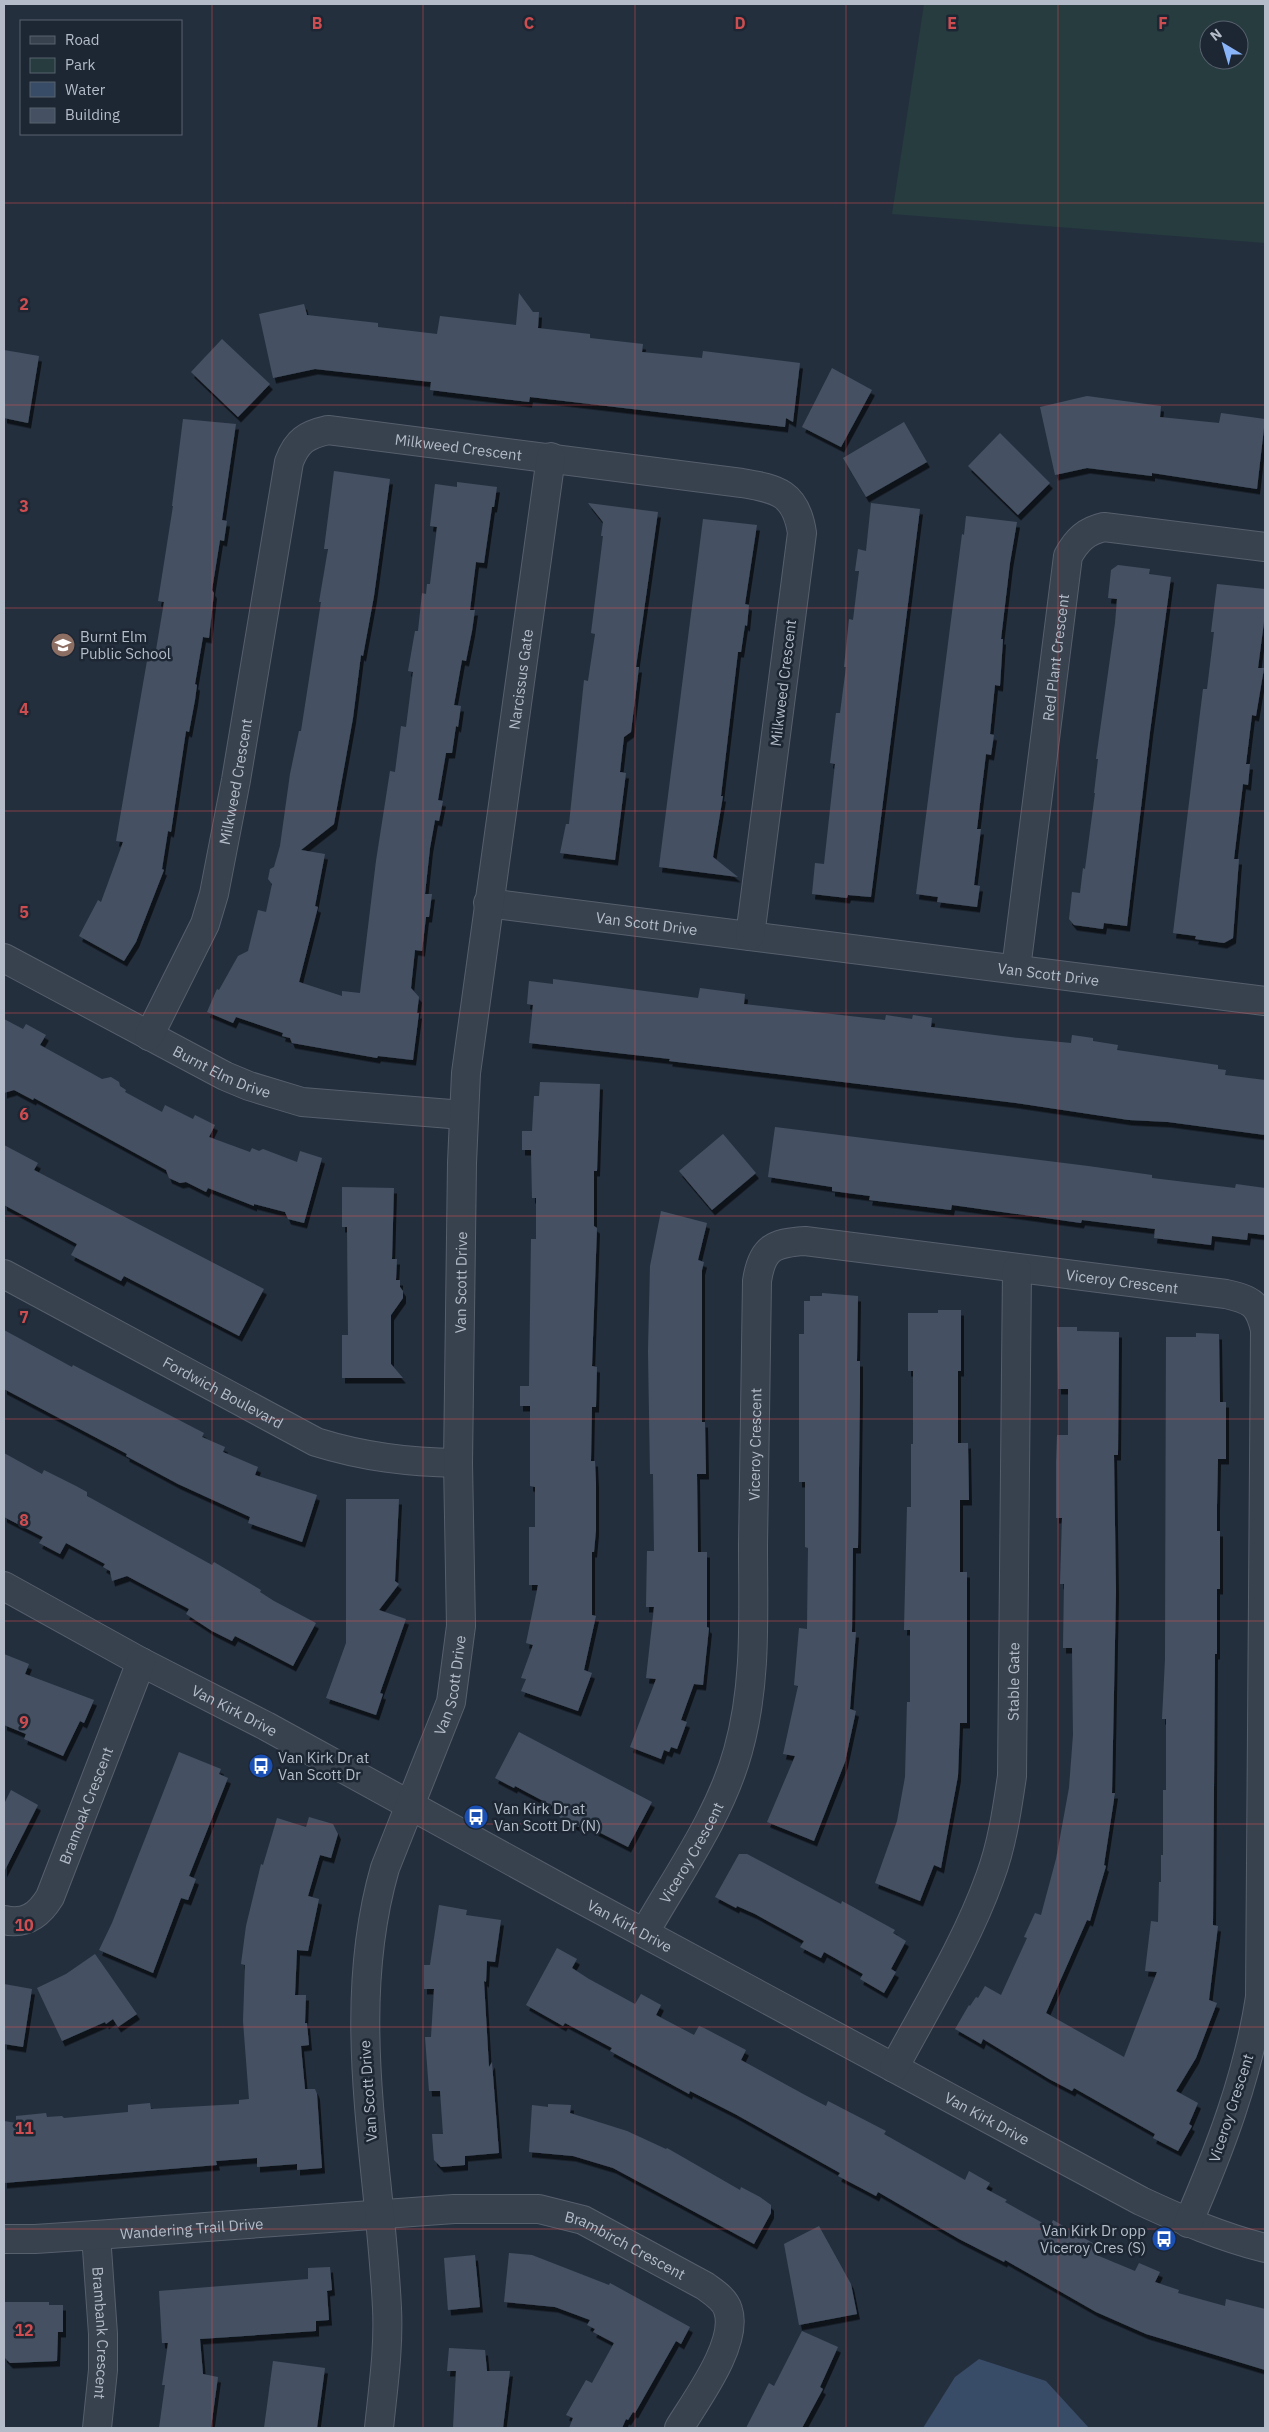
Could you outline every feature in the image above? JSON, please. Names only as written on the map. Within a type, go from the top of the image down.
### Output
[{"type":"street","name":"Milkweed Crescent","points":[[149,1036],[205,924],[214,894],[236,780],[289,462],[295,446],[312,433],[328,430],[551,457],[763,486],[779,491],[789,498],[800,519],[801,542],[750,936]]},
{"type":"street","name":"Narcissus Gate","points":[[488,903],[551,457]]},
{"type":"street","name":"Red Plant Crescent","points":[[1016,970],[1068,556],[1074,544],[1088,532],[1104,527],[1265,548]]},
{"type":"street","name":"Van Scott Drive","points":[[379,2428],[388,2340],[387,2308],[364,2049],[364,1986],[377,1895],[384,1868],[451,1702],[461,1626],[458,1463],[463,1115],[466,1073],[488,903],[1016,970],[1265,996]]},
{"type":"street","name":"Burnt Elm Drive","points":[[4,958],[225,1076],[278,1096],[324,1105],[463,1115]]},
{"type":"street","name":"Viceroy Crescent","points":[[645,1932],[692,1854],[718,1801],[738,1752],[747,1715],[755,1636],[754,1545],[757,1281],[760,1262],[774,1246],[805,1241],[1226,1294],[1246,1299],[1258,1309],[1265,1330],[1260,1997],[1254,2041],[1235,2104],[1207,2180],[1188,2223]]},
{"type":"street","name":"Stable Gate","points":[[894,2068],[966,1932],[990,1878],[998,1854],[1011,1785],[1017,1269]]},
{"type":"street","name":"Fordwich Boulevard","points":[[4,1274],[316,1442],[353,1452],[410,1462],[458,1463]]},
{"type":"street","name":"Van Kirk Drive","points":[[4,1586],[141,1662],[266,1726],[409,1806],[1132,2196],[1188,2223],[1230,2239],[1265,2248]]},
{"type":"street","name":"Bramoak Crescent","points":[[4,1920],[22,1921],[33,1917],[42,1910],[50,1897],[141,1662]]},
{"type":"street","name":"Brambirch Crescent","points":[[379,2214],[516,2208],[561,2214],[584,2220],[705,2286],[719,2296],[728,2309],[730,2329],[721,2355],[680,2428]]},
{"type":"street","name":"Wandering Trail Drive","points":[[4,2238],[35,2239],[379,2214]]},
{"type":"street","name":"Brambank Crescent","points":[[96,2235],[104,2334],[104,2370],[97,2428]]},
{"type":"green space","points":[[924,4],[1265,4],[1265,243],[892,214]]},
{"type":"water","points":[[979,2359],[1046,2381],[1089,2428],[923,2428],[955,2377]]},
{"type":"building","points":[[519,293],[533,312],[539,312],[538,328],[590,334],[590,338],[643,344],[642,352],[702,358],[703,351],[800,363],[793,422],[786,418],[785,427],[530,397],[529,402],[430,390],[431,382],[315,369],[273,378],[259,314],[304,304],[307,315],[378,323],[378,327],[437,334],[440,316],[516,325]]},
{"type":"building","points":[[222,339],[270,384],[238,417],[191,372]]},
{"type":"building","points":[[4,350],[39,356],[28,423],[4,418]]},
{"type":"building","points":[[832,368],[872,390],[841,447],[802,427]]},
{"type":"building","points":[[1087,396],[1161,406],[1160,417],[1219,423],[1221,413],[1265,419],[1257,489],[1152,473],[1152,476],[1087,468],[1055,475],[1040,407]]},
{"type":"building","points":[[183,419],[236,424],[222,520],[227,521],[224,541],[220,540],[212,590],[214,593],[209,638],[203,637],[195,684],[197,685],[195,700],[189,732],[186,731],[171,832],[168,831],[162,869],[164,870],[136,942],[124,961],[79,936],[98,900],[101,902],[123,842],[116,841],[148,655],[155,656],[164,602],[158,601],[173,506]]},
{"type":"building","points":[[904,422],[927,462],[866,497],[843,458]]},
{"type":"building","points":[[1000,433],[1050,483],[1018,515],[968,466]]},
{"type":"building","points":[[334,471],[390,479],[374,596],[363,656],[361,655],[353,718],[334,824],[301,850],[325,854],[315,906],[318,907],[299,982],[342,996],[342,991],[360,993],[376,861],[390,771],[395,772],[401,726],[406,727],[413,672],[408,671],[415,631],[418,631],[422,593],[426,594],[427,584],[430,584],[437,527],[430,526],[435,484],[457,487],[457,482],[497,487],[494,507],[492,507],[484,563],[476,562],[470,610],[475,610],[472,631],[466,661],[462,660],[454,705],[461,706],[458,727],[456,726],[452,753],[446,753],[438,800],[443,801],[439,821],[435,820],[430,848],[425,894],[432,894],[429,917],[426,917],[422,951],[415,950],[411,988],[419,997],[417,1013],[419,1013],[413,1060],[378,1056],[377,1058],[292,1043],[290,1038],[282,1036],[283,1033],[236,1017],[233,1023],[207,1012],[217,989],[219,990],[238,956],[248,951],[258,910],[266,912],[272,884],[268,879],[270,869],[274,867],[280,846],[290,774],[299,731],[301,731],[321,602],[319,602],[328,549],[324,549]]},
{"type":"building","points":[[588,503],[658,512],[636,667],[639,667],[631,732],[624,737],[620,772],[626,773],[615,860],[560,853],[566,824],[569,824],[584,680],[588,681],[595,634],[591,633],[603,536],[601,536],[603,522]]},
{"type":"building","points":[[871,503],[920,509],[871,897],[848,895],[847,898],[812,894],[815,863],[824,864],[835,764],[830,763],[836,713],[840,713],[846,667],[844,667],[849,619],[853,620],[859,571],[855,571],[858,549],[866,551]]},
{"type":"building","points":[[966,516],[1017,522],[1001,639],[1003,639],[1000,686],[995,685],[990,734],[994,735],[991,755],[986,754],[977,829],[981,829],[974,885],[980,886],[977,907],[937,902],[938,897],[916,894],[962,534],[964,535]]},
{"type":"building","points":[[703,519],[757,525],[745,604],[749,605],[747,626],[745,625],[741,652],[738,652],[721,796],[723,796],[713,857],[738,877],[659,867]]},
{"type":"building","points":[[1118,565],[1150,569],[1149,574],[1171,577],[1127,926],[1104,923],[1103,929],[1074,925],[1069,919],[1072,892],[1080,893],[1083,868],[1085,869],[1095,793],[1098,759],[1096,759],[1115,623],[1117,599],[1108,598],[1111,570]]},
{"type":"building","points":[[1217,584],[1265,589],[1265,614],[1258,668],[1264,668],[1256,716],[1252,715],[1246,764],[1250,764],[1248,785],[1243,784],[1234,859],[1239,859],[1233,938],[1224,943],[1195,939],[1196,936],[1173,933],[1203,689],[1207,689],[1214,632],[1211,632]]},
{"type":"building","points":[[553,979],[698,998],[700,988],[745,994],[744,1004],[885,1020],[886,1015],[912,1019],[913,1015],[932,1018],[931,1027],[1019,1038],[1071,1043],[1072,1035],[1093,1038],[1093,1041],[1118,1045],[1117,1050],[1218,1065],[1218,1069],[1226,1070],[1225,1075],[1265,1080],[1265,1135],[1168,1122],[1129,1120],[1016,1103],[529,1043],[533,1005],[527,1004],[529,981],[553,984]]},
{"type":"building","points":[[4,1019],[23,1029],[26,1024],[46,1035],[40,1045],[102,1079],[111,1077],[119,1082],[120,1086],[126,1090],[125,1092],[162,1112],[165,1105],[193,1119],[195,1115],[215,1125],[209,1137],[250,1152],[252,1148],[259,1151],[263,1149],[297,1162],[300,1151],[322,1158],[304,1223],[288,1219],[285,1212],[254,1204],[254,1206],[208,1188],[206,1192],[186,1182],[180,1183],[169,1178],[166,1170],[34,1098],[33,1100],[14,1090],[4,1093]]},
{"type":"building","points":[[540,1082],[600,1084],[597,1171],[594,1171],[594,1226],[597,1228],[592,1366],[597,1367],[596,1407],[592,1407],[591,1461],[595,1461],[596,1483],[596,1530],[594,1552],[592,1552],[592,1615],[596,1616],[584,1670],[592,1673],[578,1711],[521,1691],[526,1679],[521,1678],[533,1645],[526,1643],[538,1585],[529,1585],[529,1527],[535,1527],[535,1487],[530,1486],[530,1406],[520,1406],[520,1386],[529,1386],[531,1239],[536,1239],[536,1198],[532,1198],[531,1150],[522,1150],[522,1131],[532,1131],[534,1096],[539,1096]]},
{"type":"building","points":[[775,1127],[1088,1166],[1152,1175],[1152,1178],[1235,1188],[1236,1184],[1265,1188],[1265,1235],[1248,1233],[1247,1240],[1212,1236],[1211,1245],[1154,1238],[1155,1229],[1082,1220],[1081,1223],[952,1205],[951,1210],[869,1200],[870,1196],[832,1191],[832,1187],[768,1177]]},
{"type":"building","points":[[723,1134],[756,1173],[712,1210],[679,1171]]},
{"type":"building","points":[[4,1145],[38,1163],[34,1170],[264,1289],[239,1336],[124,1276],[121,1281],[71,1255],[77,1244],[4,1205]]},
{"type":"building","points":[[342,1187],[394,1188],[392,1259],[397,1259],[396,1280],[400,1280],[403,1298],[391,1315],[391,1364],[403,1378],[342,1378],[342,1335],[348,1335],[347,1227],[342,1227]]},
{"type":"building","points":[[661,1211],[707,1223],[698,1260],[704,1262],[702,1270],[702,1422],[705,1422],[706,1474],[697,1474],[698,1552],[707,1552],[707,1627],[709,1628],[703,1685],[694,1684],[681,1720],[687,1722],[677,1749],[671,1747],[669,1752],[664,1750],[661,1759],[630,1747],[656,1679],[646,1678],[654,1607],[646,1607],[647,1551],[654,1551],[653,1474],[650,1474],[648,1351],[650,1266]]},
{"type":"building","points":[[822,1293],[858,1296],[857,1361],[860,1361],[860,1390],[858,1548],[853,1548],[852,1632],[856,1632],[850,1709],[856,1711],[845,1762],[814,1841],[767,1822],[795,1756],[783,1754],[798,1686],[794,1685],[799,1628],[807,1629],[808,1548],[805,1547],[805,1482],[799,1482],[799,1334],[804,1334],[804,1301],[810,1301],[810,1296],[822,1296]]},
{"type":"building","points":[[938,1310],[961,1310],[961,1371],[958,1371],[958,1443],[968,1443],[969,1500],[960,1500],[960,1572],[967,1572],[967,1723],[960,1723],[958,1776],[941,1868],[934,1865],[920,1901],[875,1883],[897,1821],[905,1777],[907,1702],[910,1702],[910,1630],[904,1630],[907,1507],[911,1507],[911,1444],[913,1444],[913,1371],[908,1371],[908,1313],[938,1313]]},
{"type":"building","points":[[1057,1327],[1077,1327],[1077,1331],[1119,1332],[1118,1455],[1114,1455],[1116,1591],[1112,1793],[1115,1793],[1104,1865],[1106,1866],[1090,1921],[1087,1920],[1046,2013],[1124,2057],[1157,1972],[1145,1971],[1151,1921],[1158,1922],[1161,1855],[1163,1855],[1163,1790],[1166,1790],[1166,1719],[1162,1719],[1165,1660],[1166,1337],[1196,1337],[1196,1333],[1219,1334],[1220,1402],[1226,1402],[1226,1459],[1218,1459],[1217,1531],[1220,1531],[1220,1589],[1217,1589],[1217,1654],[1215,1654],[1213,1925],[1218,1926],[1209,2000],[1217,2003],[1196,2058],[1176,2091],[1198,2103],[1189,2124],[1192,2126],[1178,2151],[1153,2138],[1155,2134],[1074,2088],[1072,2091],[983,2039],[981,2044],[955,2029],[969,2005],[976,1997],[978,1998],[985,1986],[1001,1995],[1027,1938],[1024,1937],[1035,1913],[1041,1915],[1056,1859],[1069,1788],[1073,1735],[1072,1648],[1063,1648],[1064,1584],[1060,1584],[1062,1518],[1056,1518],[1057,1435],[1068,1435],[1068,1389],[1058,1389]]},
{"type":"building","points":[[4,1330],[72,1367],[73,1365],[204,1433],[202,1437],[225,1447],[223,1452],[258,1467],[255,1475],[317,1495],[302,1542],[248,1523],[250,1517],[178,1484],[126,1456],[127,1454],[4,1389]]},
{"type":"building","points":[[4,1453],[42,1474],[44,1470],[76,1486],[87,1492],[87,1496],[212,1565],[214,1562],[261,1590],[260,1592],[274,1601],[316,1623],[293,1666],[235,1636],[232,1641],[212,1631],[186,1614],[189,1609],[127,1576],[112,1581],[110,1571],[103,1567],[105,1564],[66,1543],[60,1554],[39,1543],[43,1537],[4,1517]]},
{"type":"building","points":[[346,1499],[399,1499],[395,1581],[399,1584],[379,1610],[406,1619],[380,1693],[383,1694],[376,1715],[326,1698],[346,1643]]},
{"type":"building","points":[[4,1654],[29,1664],[25,1674],[94,1700],[84,1723],[80,1721],[63,1756],[24,1739],[26,1734],[4,1725]]},
{"type":"building","points":[[519,1732],[652,1802],[628,1847],[581,1823],[579,1827],[559,1817],[562,1811],[515,1786],[514,1788],[495,1778]]},
{"type":"building","points":[[179,1752],[221,1769],[219,1774],[228,1778],[189,1876],[196,1879],[188,1900],[181,1898],[153,1973],[99,1950],[112,1923]]},
{"type":"building","points":[[11,1790],[38,1805],[4,1872],[4,1804]]},
{"type":"building","points":[[309,1817],[333,1824],[338,1834],[331,1858],[320,1855],[308,1896],[319,1899],[308,1951],[297,1950],[295,1995],[306,1995],[305,2023],[307,2023],[309,2045],[301,2046],[305,2089],[315,2089],[317,2094],[322,2168],[297,2170],[297,2164],[257,2167],[257,2158],[216,2161],[217,2165],[4,2183],[4,2121],[16,2123],[16,2116],[46,2113],[47,2117],[62,2116],[64,2118],[128,2112],[128,2105],[150,2103],[151,2109],[239,2104],[239,2100],[249,2099],[243,2021],[245,1965],[241,1964],[246,1926],[261,1864],[263,1865],[277,1818],[306,1827]]},
{"type":"building","points":[[739,1854],[747,1854],[841,1904],[842,1901],[895,1930],[893,1933],[906,1941],[891,1969],[896,1972],[884,1993],[860,1979],[863,1974],[824,1952],[821,1958],[800,1947],[804,1941],[755,1914],[737,1906],[736,1908],[715,1897]]},
{"type":"building","points":[[439,1905],[467,1910],[466,1915],[501,1920],[495,1962],[487,1961],[486,1982],[484,1981],[489,2067],[492,2062],[499,2153],[465,2156],[465,2165],[441,2167],[434,2160],[432,2134],[443,2134],[440,2091],[429,2091],[425,2037],[431,2037],[434,1989],[424,1989],[424,1965],[430,1965]]},
{"type":"building","points":[[557,1948],[577,1959],[572,1968],[589,1979],[635,2004],[641,1994],[661,2005],[656,2015],[694,2035],[699,2026],[746,2050],[741,2060],[826,2106],[828,2101],[886,2131],[884,2134],[965,2180],[969,2171],[990,2183],[986,2189],[1007,2200],[1005,2202],[1050,2227],[1053,2220],[1098,2246],[1094,2254],[1135,2271],[1139,2263],[1160,2272],[1155,2282],[1179,2290],[1178,2293],[1225,2306],[1226,2299],[1265,2309],[1265,2370],[1146,2334],[1096,2312],[1005,2260],[1004,2262],[959,2239],[878,2192],[876,2196],[838,2176],[840,2173],[735,2114],[690,2091],[689,2094],[610,2051],[612,2048],[565,2023],[563,2026],[526,2005]]},
{"type":"building","points":[[95,1954],[137,2014],[118,2027],[113,2019],[106,2024],[105,2022],[62,2041],[37,1988],[66,1974]]},
{"type":"building","points":[[4,1984],[32,1989],[23,2047],[4,2044]]},
{"type":"building","points":[[548,2104],[571,2105],[570,2113],[627,2131],[667,2148],[740,2190],[741,2187],[760,2197],[771,2205],[771,2213],[754,2244],[613,2168],[573,2156],[529,2152],[532,2105],[548,2107]]},
{"type":"building","points":[[819,2226],[851,2284],[857,2314],[799,2325],[784,2244]]},
{"type":"building","points":[[509,2253],[532,2255],[609,2285],[610,2283],[690,2327],[681,2344],[676,2341],[635,2413],[633,2412],[628,2420],[626,2419],[622,2428],[569,2428],[573,2418],[566,2415],[586,2380],[592,2383],[614,2343],[593,2332],[595,2329],[587,2325],[590,2320],[555,2307],[504,2302]]},
{"type":"building","points":[[475,2255],[480,2307],[448,2310],[444,2258]]},
{"type":"building","points":[[330,2267],[332,2290],[327,2291],[329,2320],[316,2321],[316,2331],[200,2339],[203,2374],[218,2377],[211,2428],[159,2428],[165,2385],[162,2385],[168,2343],[162,2343],[159,2291],[308,2279],[308,2268]]},
{"type":"building","points":[[4,2302],[49,2302],[49,2305],[63,2305],[63,2332],[58,2332],[57,2361],[10,2363],[4,2357]]},
{"type":"building","points":[[802,2331],[838,2347],[820,2387],[823,2389],[802,2428],[746,2428],[769,2383],[774,2386]]},
{"type":"building","points":[[449,2348],[485,2350],[487,2371],[510,2371],[503,2428],[453,2428],[456,2371],[447,2371]]},
{"type":"building","points":[[273,2361],[325,2368],[317,2428],[264,2428]]},
{"type":"place","name":"Burnt Elm Public School","points":[[63,645]]},
{"type":"place","name":"Van Kirk Dr at Van Scott Dr","points":[[261,1766]]},
{"type":"place","name":"Van Kirk Dr at Van Scott Dr (N)","points":[[476,1817]]},
{"type":"place","name":"Van Kirk Dr opp Viceroy Cres (S)","points":[[1164,2239]]}]
